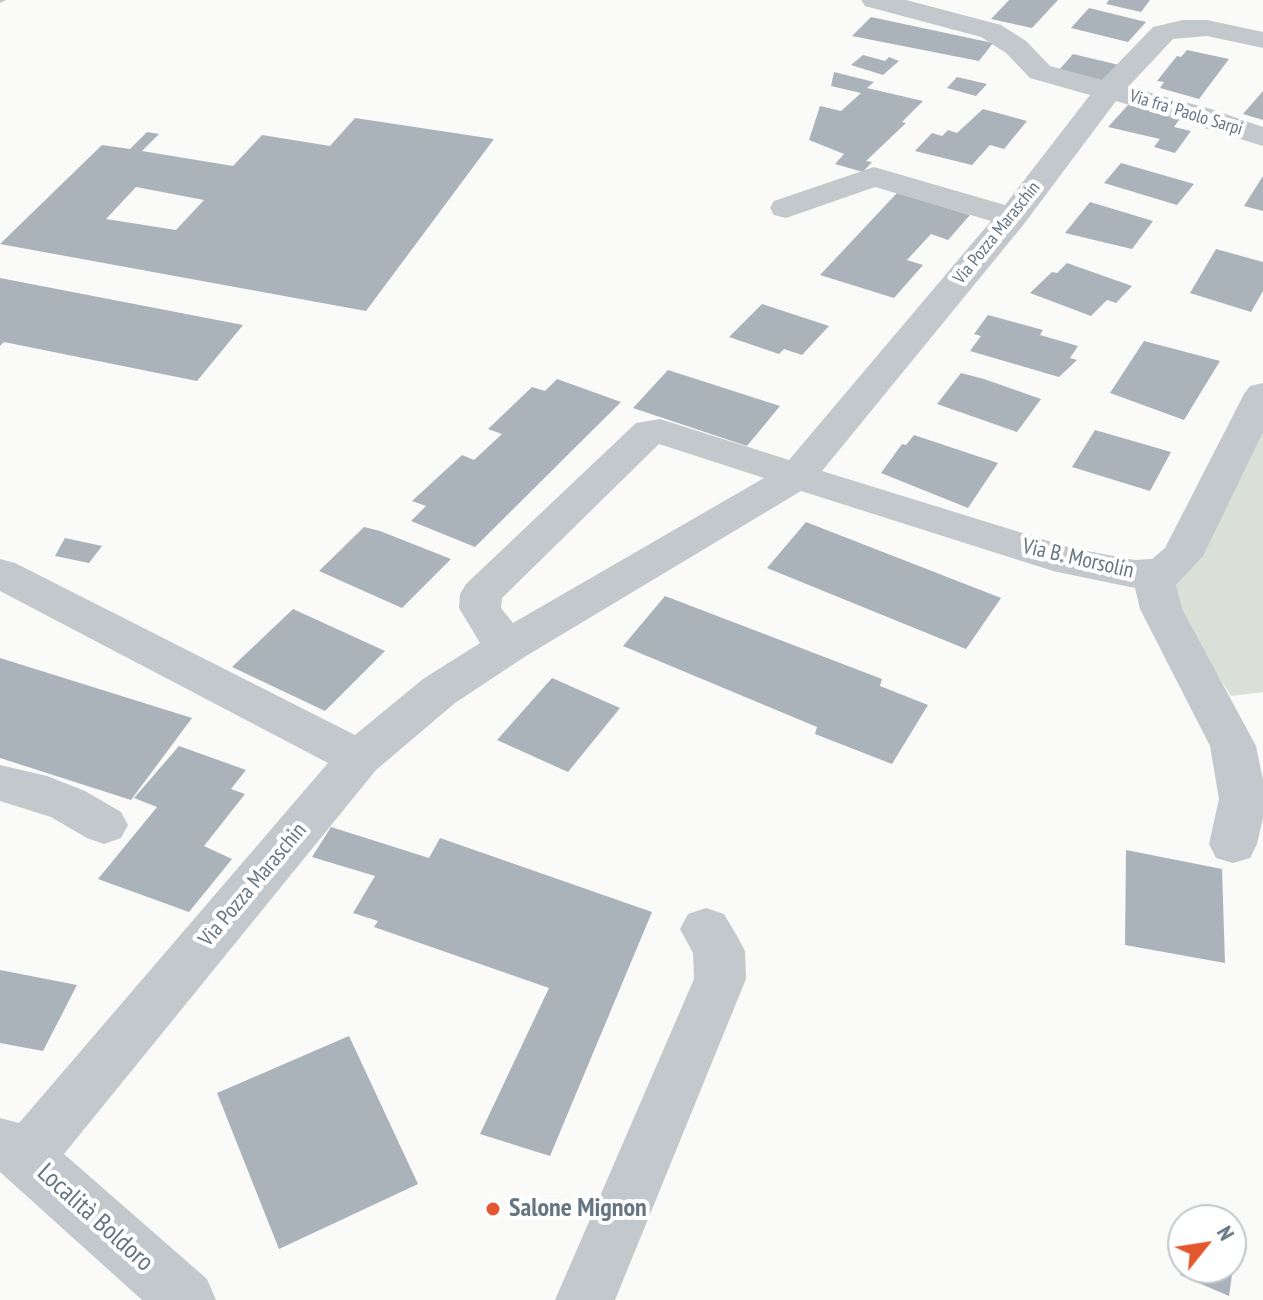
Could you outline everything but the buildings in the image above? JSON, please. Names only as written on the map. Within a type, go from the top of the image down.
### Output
[{"type":"street","name":"Via fra' Paolo Sarpi","points":[[875,0],[956,9],[1007,40],[1040,72],[1200,115],[1263,137]]},
{"type":"street","name":"Via Pozza Maraschin","points":[[13,1149],[359,758],[439,691],[510,645],[797,476],[1012,217],[1109,90],[1163,33],[1187,14]]},
{"type":"street","points":[[1187,14],[1207,28],[1263,40]]},
{"type":"street","points":[[786,208],[874,177],[1012,217]]},
{"type":"street","name":"Via B. Morsolin","points":[[797,476],[1068,561],[1135,574],[1163,572],[1182,556],[1263,394]]},
{"type":"street","points":[[510,645],[491,628],[480,608],[481,594],[650,431],[660,431],[797,476]]},
{"type":"street","points":[[1163,572],[1155,585],[1161,609],[1233,746],[1243,799],[1233,844]]},
{"type":"street","points":[[0,573],[359,758]]},
{"type":"street","points":[[0,783],[30,789],[68,804],[104,825]]},
{"type":"street","points":[[585,1300],[720,979],[719,951],[706,929]]},
{"type":"street","name":"Località Boldoro","points":[[13,1149],[186,1300]]},
{"type":"shaded area","points":[[1263,422],[1263,692],[1231,696],[1182,620],[1174,583]]},
{"type":"place","name":"Salone Mignon","points":[[493,1209]]}]
